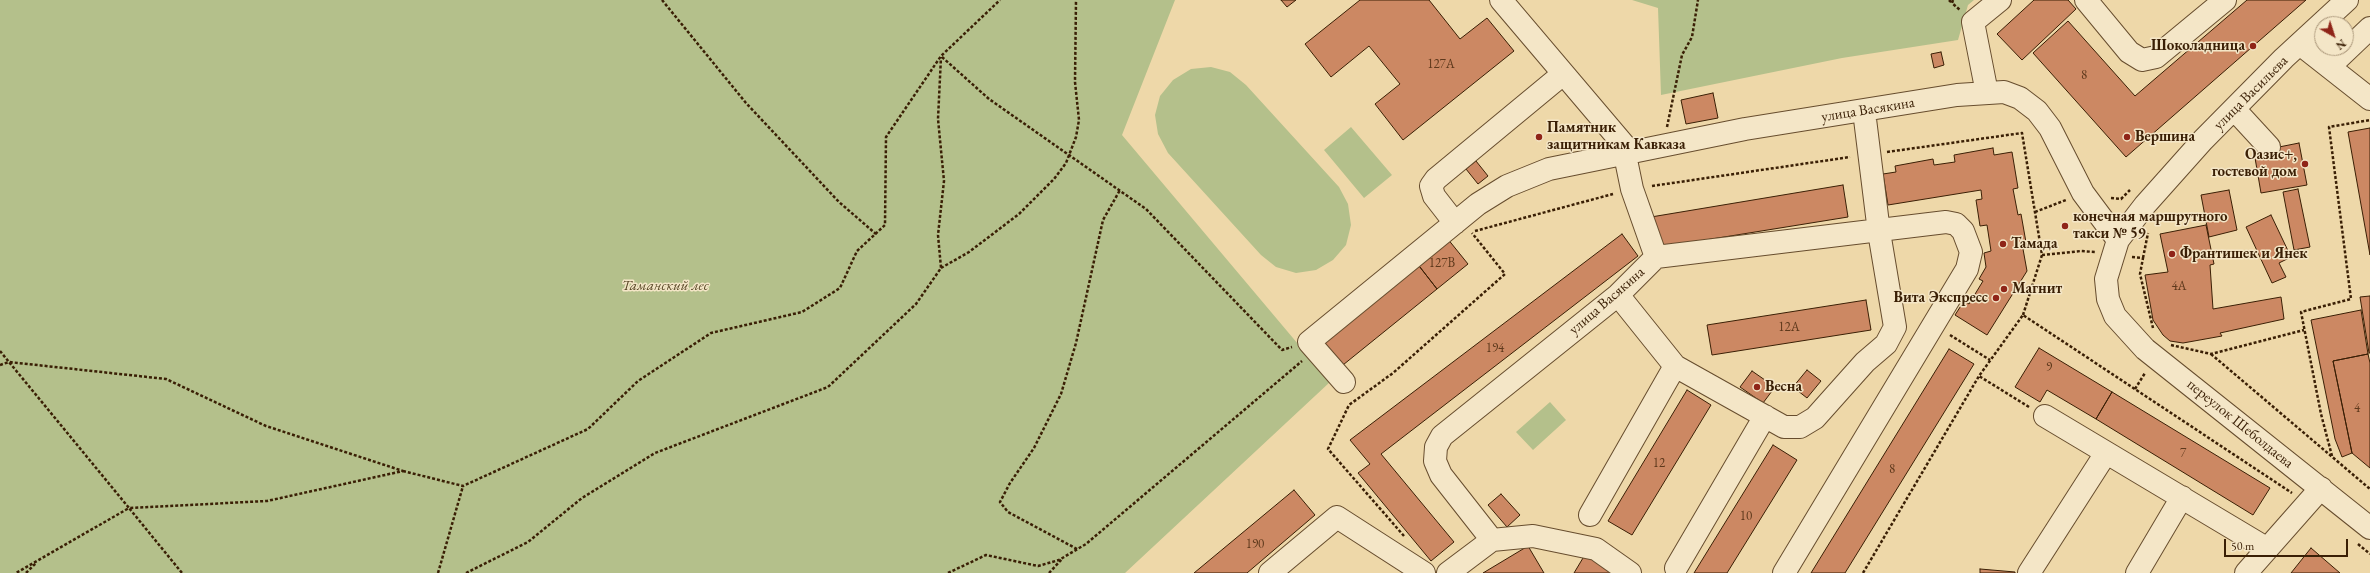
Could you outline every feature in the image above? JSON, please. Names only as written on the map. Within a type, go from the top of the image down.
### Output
[{"type":"street","points":[[1344,382],[1312,345],[1478,204],[1507,186],[1549,169],[1628,154],[1501,0]]},
{"type":"street","points":[[1987,93],[1973,22],[2000,0]]},
{"type":"street","points":[[2086,0],[2129,52],[2142,60],[2156,57],[2225,0]]},
{"type":"street","name":"улица Васильева","points":[[2115,316],[2108,299],[2106,279],[2118,240],[2156,194],[2234,109],[2347,0]]},
{"type":"street","points":[[2329,67],[2370,28]]},
{"type":"street","points":[[2300,44],[2329,67],[2365,90]]},
{"type":"street","points":[[1456,223],[1434,196],[1431,186],[1436,179],[1563,74]]},
{"type":"street","name":"улица Васякина","points":[[1492,540],[1440,474],[1435,461],[1436,447],[1442,436],[1618,295],[1656,257],[1632,189],[1628,154],[1745,129],[1957,95],[2004,92],[2020,98],[2037,111],[2050,128],[2083,193],[2118,240]]},
{"type":"street","points":[[2234,109],[2268,147]]},
{"type":"street","points":[[1618,295],[1675,366],[1784,427],[1800,427],[1815,418],[1865,362],[1886,344],[1895,327],[1879,232],[1864,111]]},
{"type":"street","points":[[1656,257],[1879,232],[1946,222],[1956,224],[1963,231],[1970,252],[1967,269],[1784,573]]},
{"type":"street","name":"переулок Шеболдаева","points":[[2115,316],[2126,331],[2144,349],[2156,357],[2314,496],[2370,528]]},
{"type":"street","points":[[1895,327],[1920,346]]},
{"type":"street","points":[[1590,514],[1675,366]]},
{"type":"street","points":[[1676,568],[1765,416]]},
{"type":"street","points":[[2045,416],[2266,548]]},
{"type":"street","points":[[2029,573],[2106,453]]},
{"type":"street","points":[[2246,573],[2266,548],[2314,496]]},
{"type":"street","points":[[2137,573],[2182,497]]},
{"type":"street","points":[[1270,573],[1337,517],[1424,573]]},
{"type":"street","points":[[1448,573],[1492,540],[1533,536],[1596,549],[1630,573]]},
{"type":"path","points":[[662,0],[746,103],[839,202],[876,234]]},
{"type":"path","points":[[0,365],[9,362],[166,379],[266,426],[403,471],[463,486],[588,430],[638,381],[711,333],[802,312],[840,288],[857,251],[885,225],[886,137],[941,56],[1000,0]]},
{"type":"path","points":[[466,573],[528,542],[582,498],[655,453],[828,387],[916,304],[941,268],[969,252],[1019,214],[1054,180],[1070,154],[1079,120],[1075,82],[1076,0]]},
{"type":"path","points":[[1664,147],[1678,72],[1682,55],[1692,37],[1698,0]]},
{"type":"path","points":[[1949,0],[1952,3]]},
{"type":"path","points":[[941,56],[989,99],[1146,208],[1282,350],[1312,345]]},
{"type":"path","points":[[941,56],[938,119],[944,181],[938,236],[941,268]]},
{"type":"path","points":[[2332,456],[2301,312],[2351,299],[2329,128],[2370,120]]},
{"type":"path","points":[[2035,212],[2096,187],[2101,188],[2110,198],[2121,199],[2132,189]]},
{"type":"path","points":[[1078,549],[1008,512],[1000,502],[1010,483],[1034,448],[1061,394],[1076,343],[1103,220],[1120,190]]},
{"type":"path","points":[[1863,573],[1979,376],[2023,315],[2135,389],[2314,496]]},
{"type":"path","points":[[1934,324],[1990,360]]},
{"type":"path","points":[[2135,389],[2156,357],[2171,345],[2211,354],[2304,330]]},
{"type":"path","points":[[948,573],[986,554],[1038,566],[1065,556],[1078,549],[1115,520],[1298,366],[1312,345]]},
{"type":"path","points":[[0,351],[182,573]]},
{"type":"path","points":[[2211,354],[2370,489]]},
{"type":"path","points":[[1979,376],[2045,416]]},
{"type":"path","points":[[16,573],[129,508],[267,500],[403,471]]},
{"type":"path","points":[[438,573],[463,486]]},
{"type":"path","points":[[1049,573],[1065,556]]},
{"type":"path","points":[[26,573],[39,560]]},
{"type":"green space","name":"Таманский лес","points":[[0,0],[1175,0],[1122,135],[1330,382],[1125,573],[0,573]]},
{"type":"green space","points":[[1632,0],[1974,0],[1968,5],[1958,40],[1842,58],[1661,95],[1658,8]]},
{"type":"green space","points":[[1211,67],[1230,72],[1246,85],[1339,187],[1348,204],[1351,225],[1346,245],[1333,260],[1316,270],[1296,273],[1276,267],[1261,255],[1168,153],[1158,134],[1155,115],[1160,96],[1173,80],[1191,69]]},
{"type":"green space","points":[[1351,127],[1392,175],[1364,198],[1324,150]]},
{"type":"green space","points":[[1550,402],[1566,420],[1533,450],[1516,432]]},
{"type":"building","points":[[1281,0],[1296,0],[1287,7]]},
{"type":"building","points":[[1360,0],[1429,0],[1460,39],[1487,18],[1514,51],[1403,140],[1375,104],[1400,84],[1369,46],[1331,77],[1305,44]]},
{"type":"building","points":[[2034,0],[2068,0],[2076,9],[2022,60],[1997,34]]},
{"type":"building","points":[[2247,0],[2306,0],[2126,157],[2033,53],[2068,21],[2135,96]]},
{"type":"building","points":[[1941,52],[1944,65],[1934,68],[1931,54]]},
{"type":"building","points":[[1713,93],[1718,118],[1686,124],[1681,100]]},
{"type":"building","points":[[2370,128],[2370,255],[2348,132]]},
{"type":"building","points":[[2299,143],[2307,185],[2261,193],[2254,152]]},
{"type":"building","points":[[1993,148],[1994,155],[2012,152],[2018,188],[2013,189],[2018,215],[2021,214],[2027,248],[2023,249],[2027,271],[1987,335],[1955,315],[1964,301],[1969,304],[1983,281],[1979,279],[1986,267],[1984,253],[1991,251],[1987,225],[1980,226],[1976,200],[1982,199],[1981,190],[1888,205],[1883,174],[1896,172],[1895,166],[1933,159],[1934,165],[1955,162],[1954,155]]},
{"type":"building","points":[[1476,161],[1488,176],[1478,184],[1466,169]]},
{"type":"building","points":[[1843,185],[1848,217],[1656,248],[1651,217]]},
{"type":"building","points":[[2298,189],[2310,247],[2294,250],[2283,192]]},
{"type":"building","points":[[2229,190],[2237,230],[2209,237],[2201,195]]},
{"type":"building","points":[[2271,215],[2291,257],[2279,263],[2286,277],[2272,283],[2246,227]]},
{"type":"building","points":[[2206,225],[2214,264],[2210,265],[2213,309],[2281,297],[2284,319],[2220,333],[2222,336],[2183,343],[2170,341],[2163,335],[2153,320],[2145,275],[2168,272],[2160,234]]},
{"type":"building","points":[[1622,234],[1638,256],[1381,454],[1454,542],[1431,561],[1358,473],[1370,464],[1350,440]]},
{"type":"building","points":[[1447,238],[1468,264],[1437,289],[1416,262]]},
{"type":"building","points":[[1416,262],[1437,289],[1338,369],[1316,342]]},
{"type":"building","points":[[2370,296],[2370,353],[2369,353],[2360,297]]},
{"type":"building","points":[[1866,300],[1871,330],[1712,355],[1707,325]]},
{"type":"building","points":[[2361,310],[2368,354],[2333,361],[2352,453],[2342,457],[2335,439],[2311,320]]},
{"type":"building","points":[[2039,348],[2112,392],[2096,419],[2047,390],[2040,402],[2015,387]]},
{"type":"building","points":[[1949,349],[1974,364],[1845,573],[1811,573]]},
{"type":"building","points":[[2368,354],[2370,363],[2370,468],[2352,453],[2333,361]]},
{"type":"building","points":[[1807,370],[1821,381],[1807,398],[1793,387]]},
{"type":"building","name":"Весна","points":[[1752,371],[1775,387],[1763,403],[1740,387]]},
{"type":"building","points":[[1687,390],[1711,405],[1632,535],[1608,521]]},
{"type":"building","points":[[2112,392],[2270,488],[2253,515],[2096,419]]},
{"type":"building","points":[[1773,445],[1797,460],[1727,573],[1694,573]]},
{"type":"building","points":[[1294,490],[1315,515],[1247,573],[1194,573]]},
{"type":"building","points":[[1501,494],[1520,515],[1507,527],[1488,505]]},
{"type":"building","points":[[1528,546],[1544,573],[1483,573]]},
{"type":"building","points":[[2311,548],[2340,573],[2291,573]]},
{"type":"building","points":[[1586,553],[1617,573],[1574,573]]},
{"type":"building","points":[[1980,569],[2015,572],[2015,573],[1980,573]]},
{"type":"place","name":"Шоколадница","points":[[2253,46]]},
{"type":"place","name":"Памятник защитникам Кавказа","points":[[1539,137]]},
{"type":"place","name":"Вершина","points":[[2127,137]]},
{"type":"place","name":"Оазис+, гостевой дом","points":[[2305,164]]},
{"type":"place","name":"конечная маршрутного такси № 59","points":[[2065,226]]},
{"type":"place","name":"Тамада","points":[[2003,244]]},
{"type":"place","name":"Франтишек и Янек","points":[[2172,254]]},
{"type":"place","name":"Магнит","points":[[2004,289]]},
{"type":"place","name":"Вита Экспресс","points":[[1996,298]]},
{"type":"place","name":"Весна","points":[[1757,387]]}]
